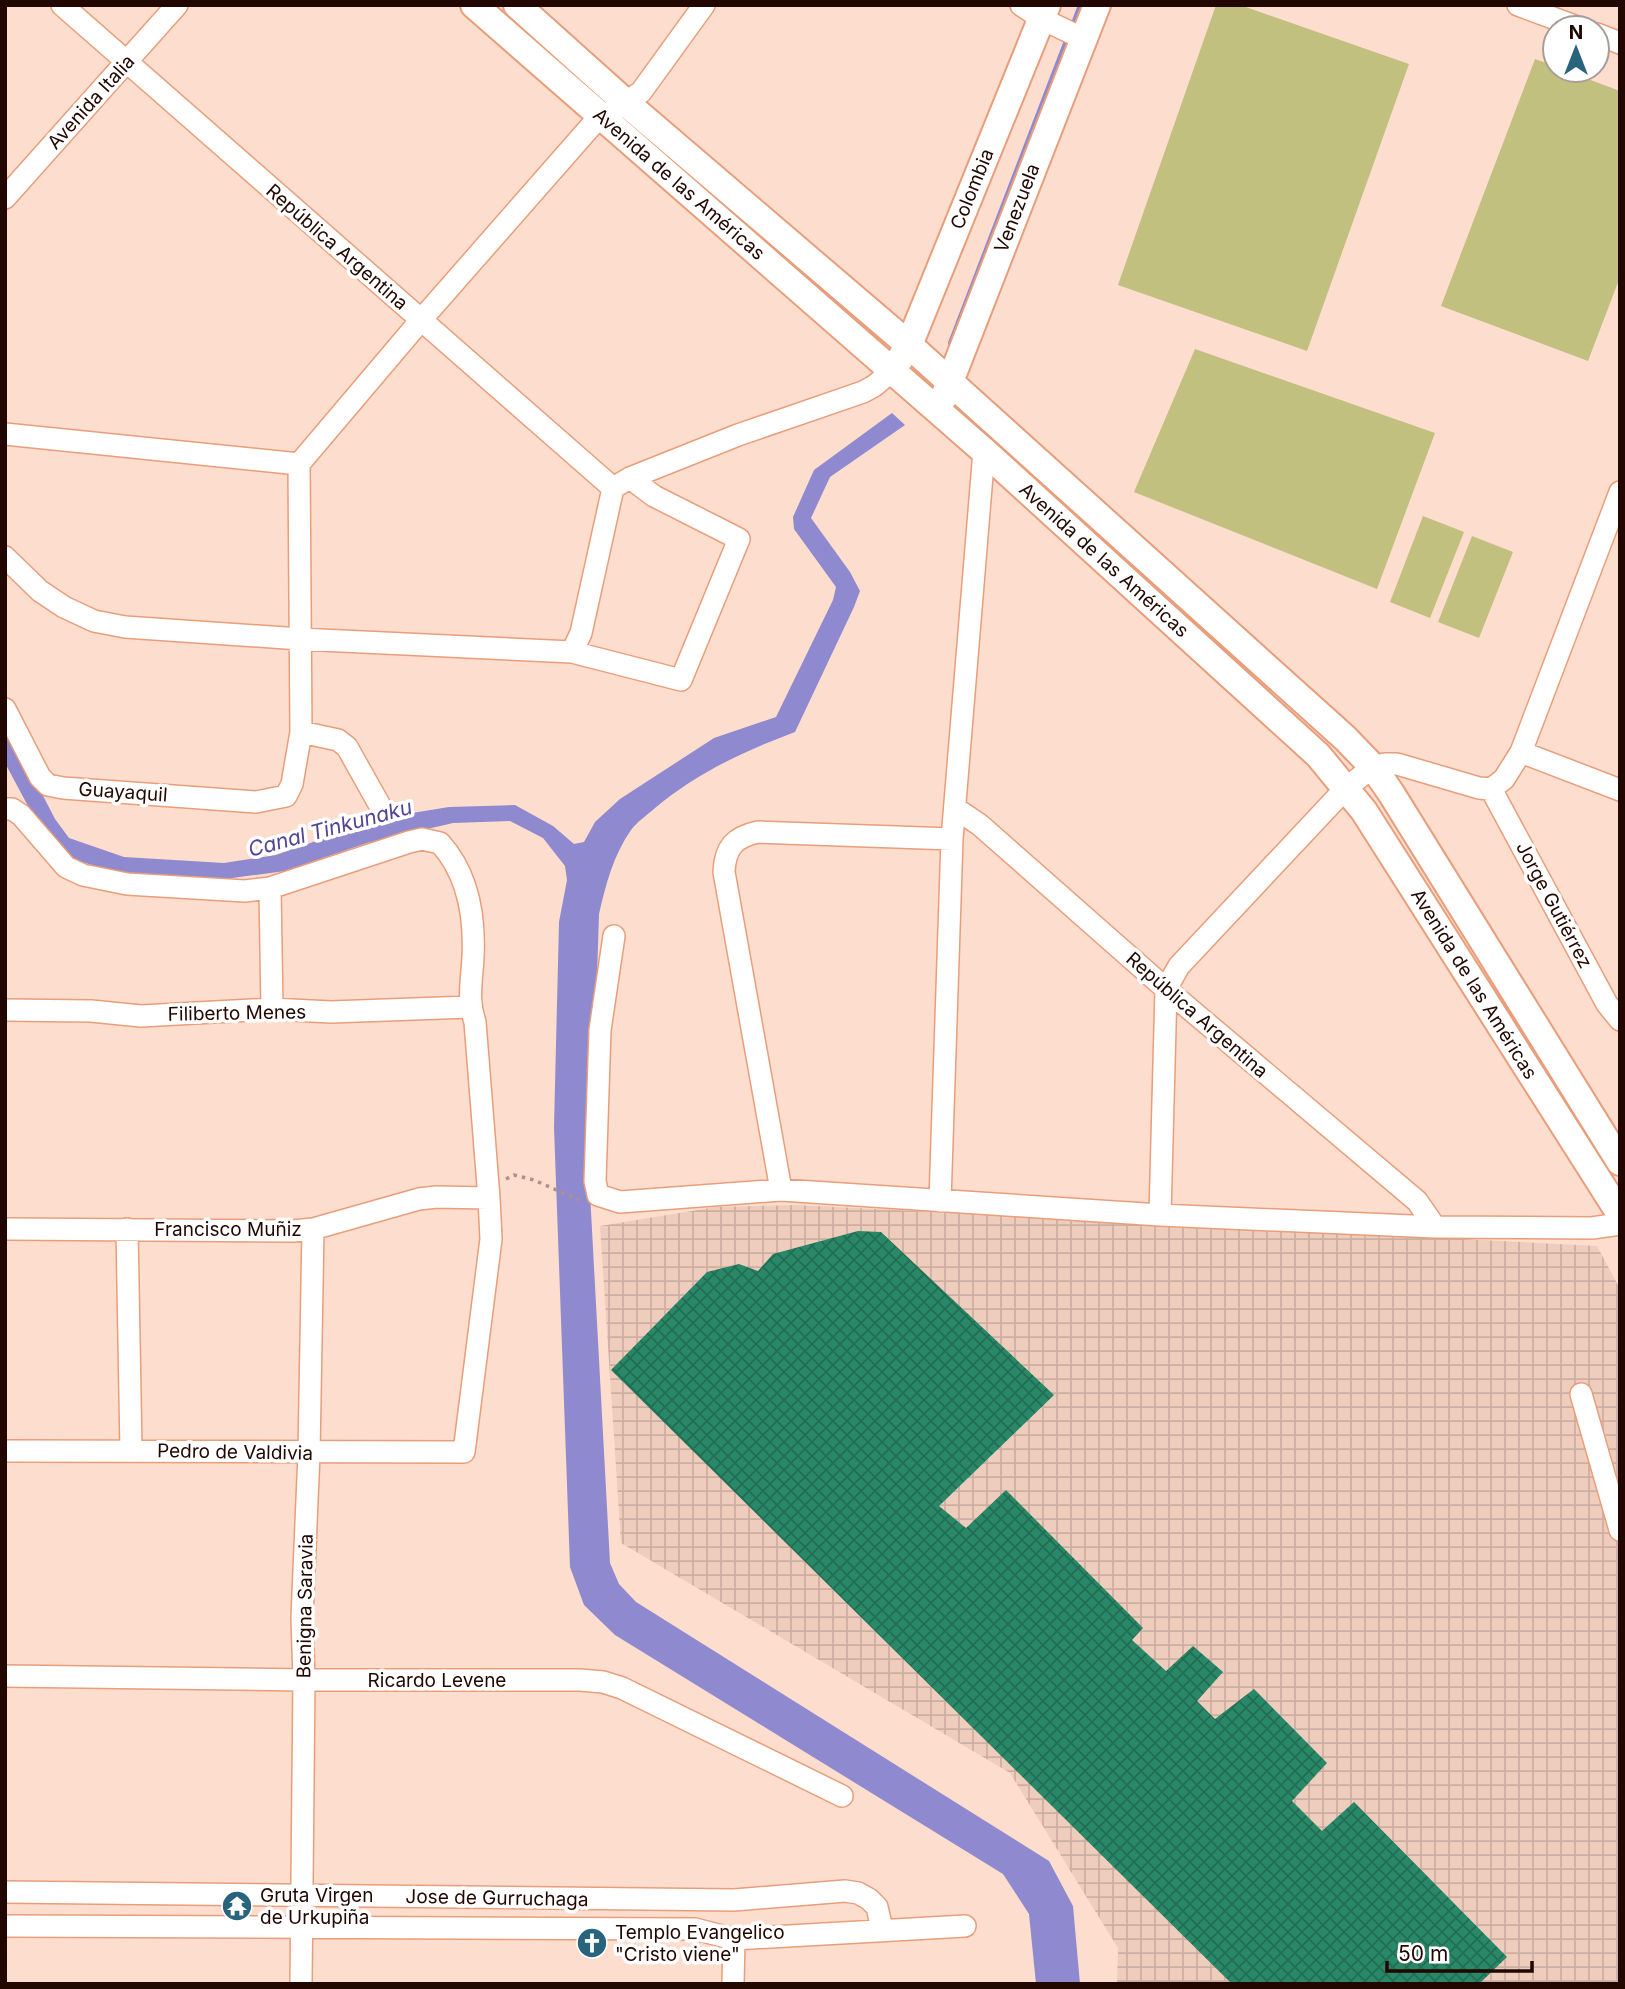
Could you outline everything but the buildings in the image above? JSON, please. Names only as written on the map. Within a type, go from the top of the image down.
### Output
[{"type":"main road","name":"Avenida de las Américas","points":[[474,5],[984,451],[1318,755],[1364,811],[1620,1214]]},
{"type":"main road","name":"Avenida de las Américas","points":[[517,5],[625,102],[950,381],[1345,738],[1373,767],[1619,1160]]},
{"type":"main road","name":"Venezuela","points":[[939,412],[1097,5]]},
{"type":"main road","name":"Colombia","points":[[892,371],[909,345],[1037,10]]},
{"type":"street","name":"República Argentina","points":[[62,5],[421,320],[622,483],[739,539],[681,680],[572,652]]},
{"type":"street","name":"Avenida Italia","points":[[5,198],[177,5]]},
{"type":"street","points":[[379,804],[347,747],[338,740],[302,732],[299,464],[592,125],[641,92],[704,5]]},
{"type":"street","points":[[1518,5],[1542,14]]},
{"type":"street","points":[[1037,10],[1084,39]]},
{"type":"street","points":[[5,557],[40,591],[64,607],[94,621],[125,627],[300,639],[572,652],[581,633],[622,483],[738,435],[863,392],[892,371]]},
{"type":"street","points":[[5,434],[299,464]]},
{"type":"street","points":[[940,1201],[952,839],[984,451]]},
{"type":"street","points":[[1160,1214],[1166,989],[1179,966],[1346,788],[1373,767],[1397,764],[1479,788],[1491,789],[1504,779],[1521,752],[1610,544],[1620,492]]},
{"type":"street","name":"Guayaquil","points":[[5,709],[34,767],[48,785],[63,788],[256,802],[286,796],[292,784],[302,732]]},
{"type":"street","points":[[1521,752],[1620,790]]},
{"type":"street","name":"Jorge Gutiérrez","points":[[1491,789],[1607,1004],[1620,1020]]},
{"type":"street","name":"República Argentina","points":[[955,808],[980,825],[1166,989],[1417,1201],[1435,1227]]},
{"type":"street","points":[[13,812],[66,867],[83,875],[127,884],[245,891],[270,888],[409,842],[422,839],[440,843],[466,886],[470,908],[473,954],[469,1007],[475,1022],[489,1193]]},
{"type":"street","points":[[781,1190],[724,872],[724,860],[729,845],[745,835],[758,832],[952,839]]},
{"type":"street","points":[[270,888],[272,1009]]},
{"type":"street","points":[[614,936],[600,1030],[595,1181],[598,1195],[620,1202],[781,1190],[1160,1214],[1435,1227],[1592,1228],[1620,1224]]},
{"type":"street","name":"Filiberto Menes","points":[[5,1010],[91,1011],[141,1016],[272,1009],[331,1012],[469,1007]]},
{"type":"street","name":"Francisco Muñiz","points":[[5,1229],[293,1231],[313,1229],[419,1199],[489,1193]]},
{"type":"street","name":"Pedro de Valdivia","points":[[5,1451],[464,1452],[491,1239],[489,1193]]},
{"type":"street","points":[[127,1229],[131,1450]]},
{"type":"street","name":"Benigna Saravia","points":[[301,1984],[304,1680],[302,1618],[309,1453],[313,1229]]},
{"type":"street","points":[[1581,1394],[1620,1530]]},
{"type":"street","name":"Ricardo Levene","points":[[5,1676],[603,1682],[622,1688],[842,1796]]},
{"type":"street","name":"Jose de Gurruchaga","points":[[5,1892],[734,1900],[845,1891],[869,1899],[877,1907],[882,1929]]},
{"type":"street","name":"Jose de Gurruchaga","points":[[5,1926],[695,1929],[734,1939],[964,1926]]},
{"type":"street","points":[[733,1984],[734,1939]]},
{"type":"path","points":[[489,1193],[514,1175],[534,1180],[587,1204]]},
{"type":"shaded area","points":[[1216,5],[1240,5],[1409,64],[1307,351],[1118,285]]},
{"type":"shaded area","points":[[1535,59],[1541,61],[1541,84],[1601,84],[1620,91],[1620,277],[1588,361],[1441,306]]},
{"type":"shaded area","points":[[1195,349],[1435,433],[1377,589],[1134,492]]},
{"type":"shaded area","points":[[892,413],[905,425],[830,477],[811,518],[850,572],[860,591],[795,732],[739,755],[704,774],[671,795],[639,821],[619,850],[599,914],[590,1193],[610,1563],[619,1584],[636,1602],[1049,1861],[1073,1906],[1080,1984],[1036,1984],[1029,1914],[1003,1874],[615,1635],[584,1605],[570,1567],[554,1127],[559,922],[567,880],[565,866],[543,838],[510,821],[453,823],[367,843],[285,871],[225,879],[121,874],[66,857],[43,834],[5,763],[5,722],[55,819],[69,838],[124,857],[224,863],[276,855],[359,826],[449,807],[515,805],[553,826],[574,844],[584,842],[595,822],[620,799],[714,738],[776,717],[833,600],[836,587],[794,529],[793,517],[814,470]]},
{"type":"shaded area","points":[[1423,516],[1464,532],[1430,618],[1390,602]]},
{"type":"shaded area","points":[[1472,536],[1513,552],[1479,638],[1438,622]]},
{"type":"shaded area","points":[[797,1205],[1597,1246],[1620,1289],[1620,1984],[1117,1984],[1118,1948],[1010,1773],[621,1543],[600,1226],[716,1207]]},
{"type":"waterway","points":[[1073,26],[1081,5]]},
{"type":"waterway","points":[[951,343],[1068,38]]},
{"type":"place","name":"Gruta Virgen de Urkupiña","points":[[237,1906]]},
{"type":"place","name":"Templo Evangelico \"Cristo viene\"","points":[[592,1943]]},
{"type":"water label","name":"Canal Tinkunaku","points":[[330,828]]}]
